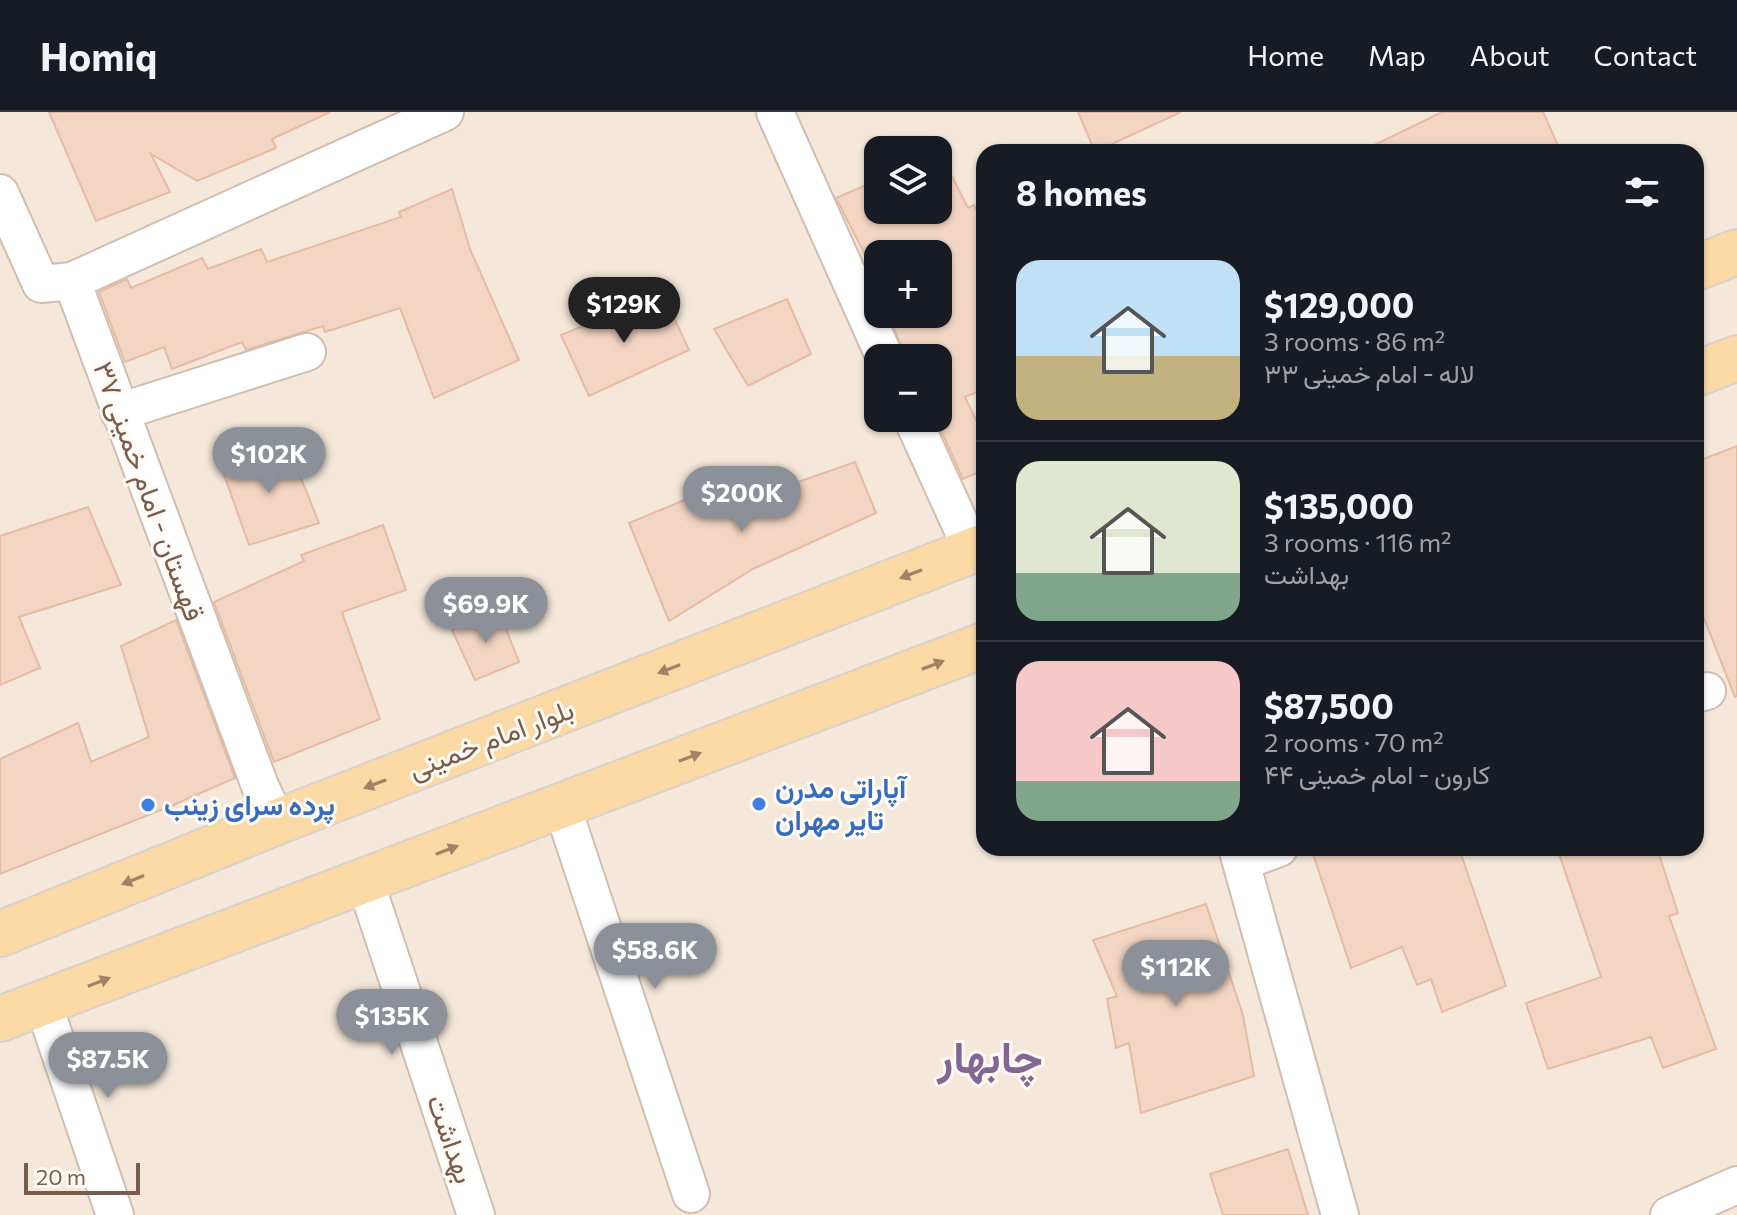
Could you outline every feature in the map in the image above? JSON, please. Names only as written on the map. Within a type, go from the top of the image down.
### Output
[{"type":"main road","points":[[1704,265],[1737,252]]},
{"type":"main road","points":[[1704,371],[1737,358]]},
{"type":"main road","name":"بلوار امام خمینی","points":[[0,934],[277,822],[976,549]]},
{"type":"main road","points":[[0,1019],[976,648]]},
{"type":"street","points":[[0,193],[41,284],[72,281],[445,112]]},
{"type":"street","points":[[775,112],[879,344]]},
{"type":"street","name":"قهستان - امام خمینی ۳۷","points":[[72,281],[260,786],[277,822]]},
{"type":"street","points":[[119,412],[307,352]]},
{"type":"street","points":[[919,432],[976,544]]},
{"type":"street","points":[[562,806],[691,1194]]},
{"type":"street","points":[[1239,856],[1340,1215]]},
{"type":"street","name":"بهداشت","points":[[365,881],[476,1215]]},
{"type":"street","points":[[43,1003],[115,1215]]},
{"type":"street","points":[[1669,1215],[1737,1185]]},
{"type":"shaded area","points":[[0,112],[1737,112],[1737,1215],[0,1215]]},
{"type":"building","points":[[49,112],[330,112],[272,139],[276,148],[197,181],[151,154],[170,192],[96,221]]},
{"type":"building","points":[[1078,112],[1181,112],[1112,144],[1092,144]]},
{"type":"building","points":[[1442,112],[1543,112],[1557,144],[1376,144]]},
{"type":"building","points":[[952,177],[968,208],[974,205],[976,392],[965,397],[976,420],[976,473],[963,479],[942,432],[952,432],[952,344],[900,344],[894,328],[952,328],[952,240],[864,240],[864,253],[836,198],[864,186],[864,224],[952,224]]},
{"type":"building","points":[[452,189],[470,249],[519,360],[434,398],[400,308],[325,332],[323,326],[246,350],[242,342],[172,369],[164,347],[125,362],[99,292],[127,279],[131,288],[202,258],[208,269],[261,249],[267,262],[401,217],[399,212]]},
{"type":"building","points":[[653,297],[664,314],[672,313],[689,350],[589,396],[561,335]]},
{"type":"building","points":[[787,299],[811,354],[748,386],[714,329]]},
{"type":"building","points":[[287,443],[319,523],[249,545],[221,466]]},
{"type":"building","points":[[1737,446],[1735,697],[1704,618],[1704,459]]},
{"type":"building","points":[[855,462],[876,513],[753,569],[669,621],[629,523],[711,489],[721,509]]},
{"type":"building","points":[[88,507],[121,585],[19,617],[40,668],[0,685],[0,536]]},
{"type":"building","points":[[383,525],[406,590],[342,612],[380,719],[274,762],[214,602],[304,561],[301,555]]},
{"type":"building","points":[[499,611],[519,662],[475,680],[452,630]]},
{"type":"building","points":[[176,620],[235,778],[0,874],[0,759],[78,723],[91,762],[149,737],[121,646]]},
{"type":"building","points":[[1314,856],[1462,856],[1506,986],[1442,1012],[1431,979],[1417,985],[1402,947],[1351,968]]},
{"type":"building","points":[[1560,856],[1660,856],[1678,913],[1669,916],[1716,1049],[1663,1068],[1651,1037],[1548,1069],[1526,1003],[1601,977]]},
{"type":"building","points":[[1206,904],[1243,1015],[1254,1076],[1141,1113],[1129,1043],[1116,1048],[1107,999],[1117,996],[1093,940]]},
{"type":"building","points":[[1288,1149],[1308,1215],[1223,1215],[1210,1174]]},
{"type":"place","name":"آپاراتی مدرن تایر مهران","points":[[759,804]]},
{"type":"place","name":"پرده سرای زینب","points":[[148,805]]},
{"type":"district","name":"چابهار","points":[[990,1058]]}]
